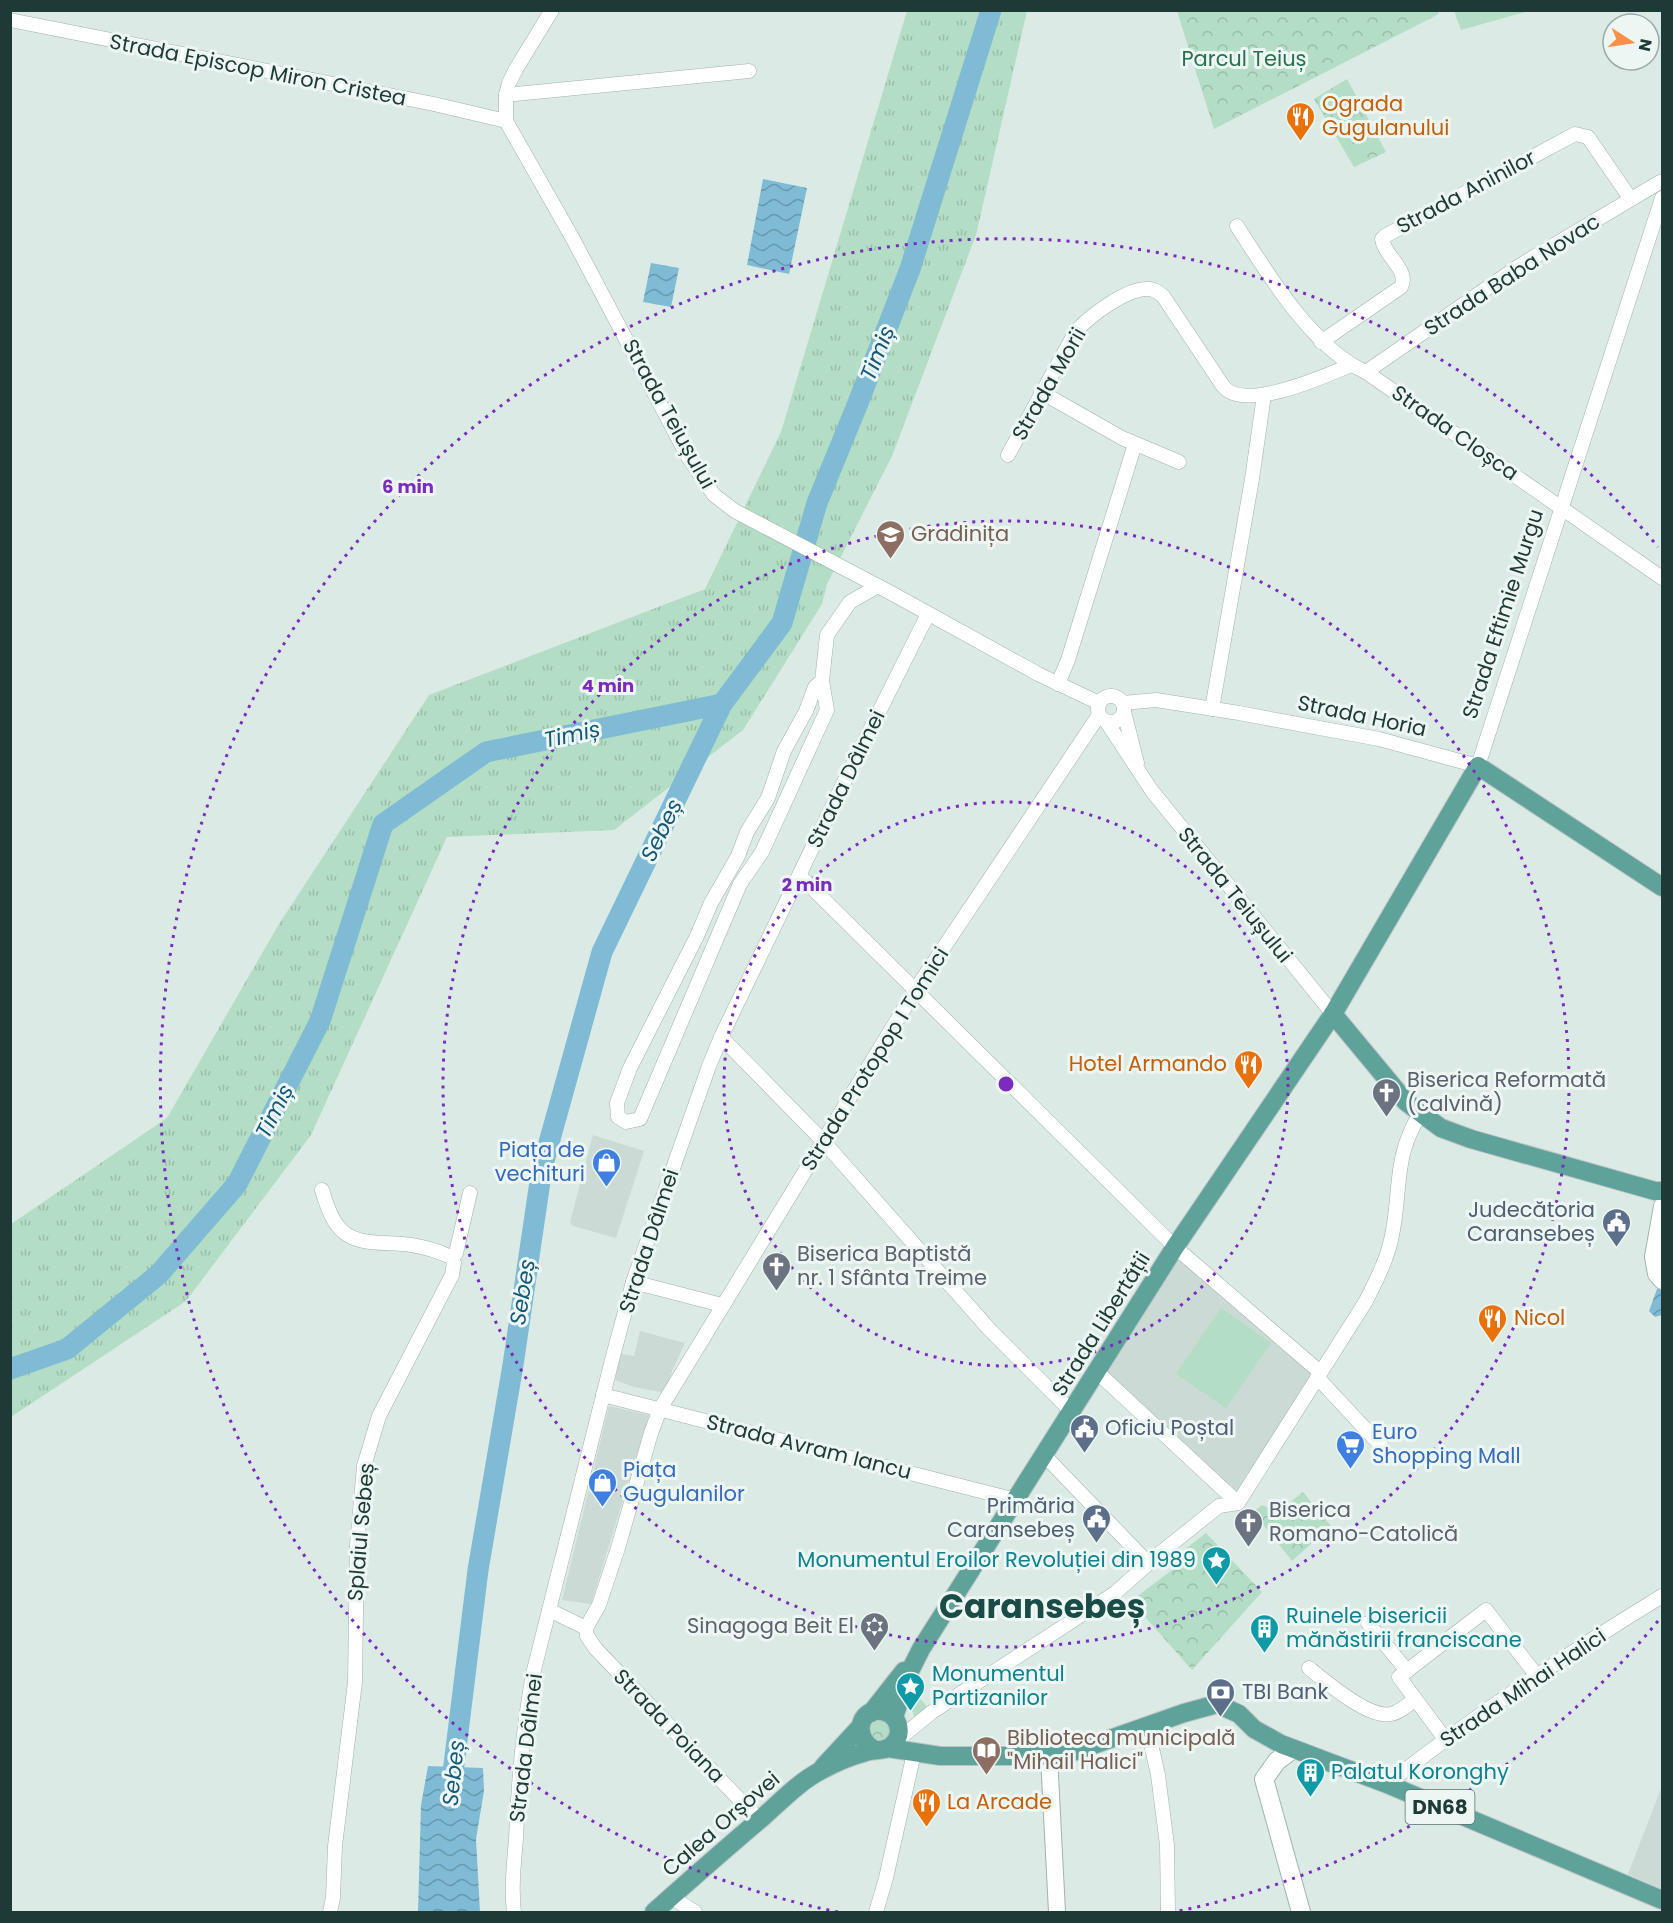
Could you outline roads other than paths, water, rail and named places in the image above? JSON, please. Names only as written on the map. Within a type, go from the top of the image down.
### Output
[{"type":"main road","name":"Strada Horia","points":[[1478,766],[1662,887]]},
{"type":"main road","name":"Strada Eftimie Murgu","points":[[1333,1014],[1478,766]]},
{"type":"main road","points":[[1333,1014],[1392,1086],[1420,1114],[1441,1128],[1459,1136],[1655,1191],[1662,1191]]},
{"type":"main road","name":"Strada Libertății","points":[[866,1720],[914,1661],[1175,1247],[1333,1014]]},
{"type":"main road","name":"Strada Libertății","points":[[899,1727],[914,1661]]},
{"type":"main road","name":"DN68","points":[[882,1749],[983,1758],[1049,1756],[1079,1750],[1217,1704],[1239,1714],[1254,1729],[1293,1749],[1387,1784],[1662,1900]]},
{"type":"main road","points":[[899,1727],[897,1740],[882,1749],[865,1744],[860,1733],[866,1720],[884,1711],[899,1727],[920,1754]]},
{"type":"main road","name":"Calea Orșovei","points":[[654,1912],[759,1820],[820,1771],[866,1720]]},
{"type":"main road","name":"Calea Orșovei","points":[[820,1771],[857,1755],[882,1749]]},
{"type":"main road","points":[[1293,1749],[1276,1761],[1264,1779],[1301,1912]]},
{"type":"street","name":"Strada Teiușului","points":[[552,10],[516,69],[506,95],[506,121],[573,239],[688,457],[714,495],[745,515],[1058,684],[1101,713],[1140,773],[1208,863],[1333,1014]]},
{"type":"street","name":"Strada Episcop Miron Cristea","points":[[10,20],[422,102],[506,121]]},
{"type":"street","points":[[506,95],[749,71]]},
{"type":"street","name":"Strada Aninilor","points":[[1321,342],[1401,287],[1404,281],[1403,275],[1383,245],[1382,239],[1385,236],[1575,134],[1588,137],[1630,198]]},
{"type":"street","name":"Strada Baba Novac","points":[[1366,372],[1519,266],[1630,198],[1662,184]]},
{"type":"street","name":"Strada Eftimie Murgu","points":[[1478,766],[1662,200]]},
{"type":"street","points":[[1237,226],[1279,288],[1321,342],[1351,365],[1366,372]]},
{"type":"street","name":"Strada Morii","points":[[1008,455],[1076,331],[1090,317],[1132,293],[1144,289],[1157,291],[1163,297],[1227,391],[1237,395],[1264,395],[1351,365]]},
{"type":"street","name":"Strada Cloșca","points":[[1366,372],[1662,578]]},
{"type":"street","points":[[1041,392],[1135,444],[1179,462]]},
{"type":"street","points":[[1212,709],[1252,479],[1264,395]]},
{"type":"street","points":[[1058,684],[1068,660],[1135,444]]},
{"type":"street","points":[[822,681],[815,687],[806,711],[784,752],[768,798],[747,832],[738,856],[711,903],[697,936],[630,1068],[617,1103],[618,1117],[626,1122],[640,1119],[740,884],[762,852],[827,710],[822,681],[827,635],[850,602],[878,586]]},
{"type":"street","name":"Strada Dâlmei","points":[[514,1912],[513,1879],[517,1799],[524,1724],[533,1674],[633,1282],[721,1037],[928,614]]},
{"type":"street","name":"Strada Horia","points":[[1101,713],[1105,697],[1113,696],[1124,708],[1156,700],[1379,739],[1478,766]]},
{"type":"street","name":"Strada Teiușului","points":[[1124,708],[1140,773]]},
{"type":"street","points":[[1101,713],[1117,721],[1124,708]]},
{"type":"street","name":"Strada Protopop I Tomici","points":[[586,1628],[599,1605],[660,1409],[916,989],[1101,713]]},
{"type":"street","points":[[800,876],[1175,1247],[1319,1375],[1384,1449]]},
{"type":"street","points":[[721,1037],[824,1141],[989,1329],[1071,1411]]},
{"type":"street","points":[[899,1727],[932,1712],[1115,1593],[1148,1563],[1220,1506],[1238,1503],[1365,1301],[1386,1257],[1394,1222],[1400,1162],[1405,1143],[1420,1114]]},
{"type":"street","points":[[322,1190],[337,1226],[348,1235],[358,1240],[432,1249],[452,1259]]},
{"type":"street","name":"Splaiul Sebeș","points":[[330,1912],[333,1898],[335,1846],[355,1682],[356,1555],[364,1466],[379,1416],[452,1275],[454,1263],[452,1259],[456,1253],[470,1193]]},
{"type":"street","points":[[1659,1278],[1653,1257],[1662,1206]]},
{"type":"street","points":[[633,1282],[722,1305]]},
{"type":"street","points":[[1096,1371],[1238,1503]]},
{"type":"street","name":"Strada Avram Iancu","points":[[603,1395],[1016,1500]]},
{"type":"street","points":[[1044,1455],[1148,1563]]},
{"type":"street","name":"Strada Mihai Halici","points":[[1387,1784],[1445,1739],[1537,1676],[1662,1596]]},
{"type":"street","points":[[549,1610],[586,1628]]},
{"type":"street","points":[[1403,1674],[1486,1610],[1537,1676]]},
{"type":"street","points":[[1368,1623],[1403,1674],[1415,1699],[1445,1739]]},
{"type":"street","name":"Strada Poiana","points":[[586,1628],[586,1636],[596,1650],[759,1820]]},
{"type":"street","points":[[1310,1668],[1354,1704],[1379,1715],[1401,1710],[1415,1699]]},
{"type":"street","points":[[1147,1726],[1158,1775],[1167,1845],[1168,1912]]},
{"type":"street","points":[[876,1912],[920,1754]]},
{"type":"street","points":[[1049,1756],[1057,1912]]},
{"type":"street","points":[[671,1897],[695,1912]]},
{"type":"water","points":[[763,179],[807,188],[789,274],[747,265]]},
{"type":"water","points":[[651,263],[679,268],[671,307],[643,302]]},
{"type":"water","points":[[1662,1288],[1662,1315],[1655,1317],[1649,1311],[1657,1289]]},
{"type":"water","points":[[428,1766],[483,1768],[484,1791],[476,1839],[480,1912],[418,1912],[421,1805]]},
{"type":"waterway","name":"Sebeș","points":[[450,1797],[478,1570],[513,1365],[542,1168],[602,952],[722,704],[782,623],[817,503],[910,269],[991,10]]},
{"type":"waterway","name":"Timiș","points":[[10,1369],[67,1349],[159,1274],[237,1184],[320,1021],[383,824],[486,752],[722,704]]},
{"type":"place","name":"Ograda Gugulanului","points":[[1301,142]]},
{"type":"place","name":"Gradinița","points":[[890,560]]},
{"type":"place","name":"Hotel Armando","points":[[1248,1090]]},
{"type":"place","name":"Biserica Reformată (calvină)","points":[[1386,1118]]},
{"type":"place","name":"Piața de vechituri","points":[[606,1188]]},
{"type":"place","name":"Judecătoria Caransebeș","points":[[1616,1248]]},
{"type":"place","name":"Biserica Baptistă nr. 1 Sfânta Treime","points":[[776,1292]]},
{"type":"place","name":"Nicol","points":[[1493,1344]]},
{"type":"place","name":"Oficiu Poștal","points":[[1084,1454]]},
{"type":"place","name":"Euro Shopping Mall","points":[[1351,1470]]},
{"type":"place","name":"Piața Gugulanilor","points":[[602,1508]]},
{"type":"place","name":"Primăria Caransebeș","points":[[1096,1544]]},
{"type":"place","name":"Biserica Romano-Catolică","points":[[1248,1548]]},
{"type":"place","name":"Monumentul Eroilor Revoluției din 1989","points":[[1217,1586]]},
{"type":"place","name":"Sinagoga Beit El","points":[[875,1652]]},
{"type":"place","name":"Ruinele bisericii mănăstirii franciscane","points":[[1265,1654]]},
{"type":"place","name":"Monumentul Partizanilor","points":[[911,1712]]},
{"type":"place","name":"TBI Bank","points":[[1221,1718]]},
{"type":"place","name":"Biblioteca municipală \"Mihail Halici\"","points":[[986,1776]]},
{"type":"place","name":"Palatul Koronghy","points":[[1310,1798]]},
{"type":"place","name":"La Arcade","points":[[926,1828]]},
{"type":"district","name":"Caransebeș","points":[[1042,1606]]},
{"type":"park label","name":"Parcul Teiuș","points":[[1244,59]]}]
